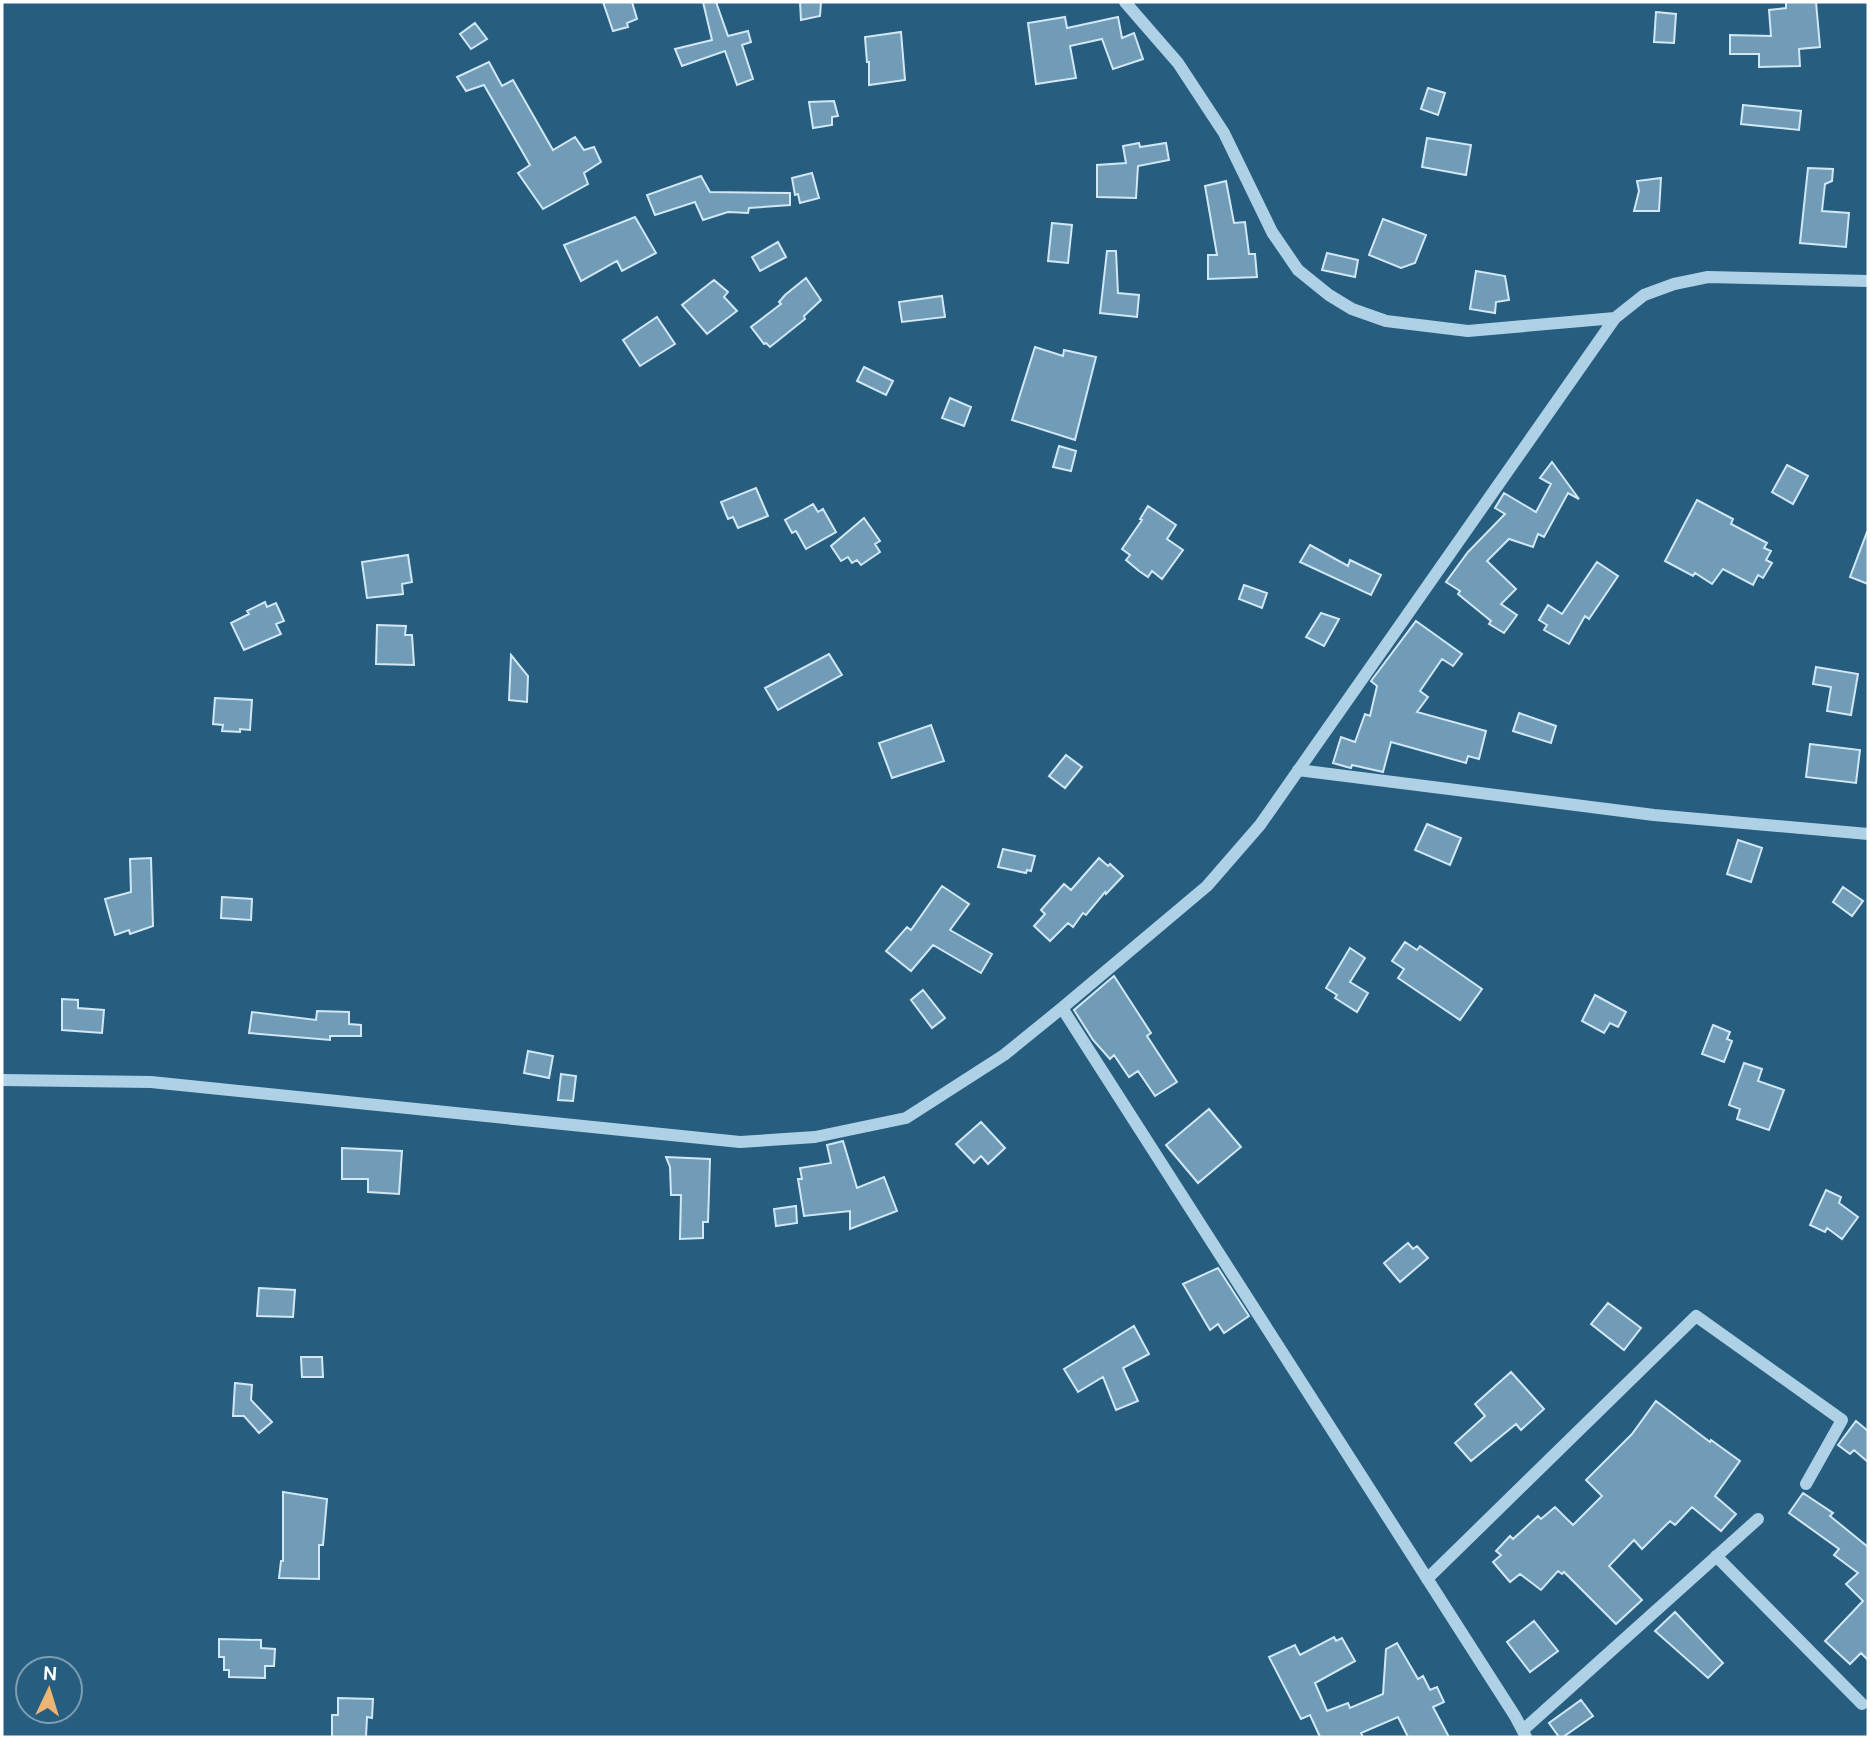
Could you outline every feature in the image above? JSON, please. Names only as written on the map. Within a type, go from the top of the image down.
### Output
[{"type":"street","points":[[1125,2],[1178,63],[1224,133],[1272,232],[1298,270],[1329,295],[1352,309],[1386,321],[1468,331],[1615,318]]},
{"type":"street","points":[[2,1080],[151,1082],[740,1142],[803,1138],[906,1118],[1004,1055],[1207,886],[1260,825],[1615,318],[1644,295],[1674,284],[1708,277],[1868,281]]},
{"type":"street","points":[[1298,770],[1654,815],[1868,834]]},
{"type":"street","points":[[1062,1007],[1525,1733],[1758,1519]]},
{"type":"street","points":[[1427,1579],[1696,1316],[1842,1420],[1806,1483]]},
{"type":"street","points":[[1716,1556],[1862,1704]]},
{"type":"building","points":[[603,2],[632,2],[637,19],[627,23],[628,27],[613,31]]},
{"type":"building","points":[[703,2],[716,2],[728,36],[748,31],[751,42],[742,45],[753,79],[737,85],[725,51],[682,66],[675,49],[712,40]]},
{"type":"building","points":[[800,2],[821,2],[820,16],[801,20]]},
{"type":"building","points":[[1786,2],[1816,2],[1820,47],[1799,49],[1800,66],[1759,67],[1759,54],[1730,54],[1730,35],[1771,36],[1769,10],[1786,8]]},
{"type":"building","points":[[1656,12],[1676,14],[1674,43],[1654,42]]},
{"type":"building","points":[[1065,17],[1067,28],[1118,17],[1122,38],[1134,33],[1143,59],[1113,69],[1102,39],[1070,46],[1076,78],[1036,84],[1028,23]]},
{"type":"building","points":[[475,23],[487,39],[471,49],[460,34]]},
{"type":"building","points":[[901,32],[905,80],[869,85],[865,37]]},
{"type":"building","points":[[489,62],[502,86],[513,80],[553,150],[575,137],[584,150],[594,147],[601,162],[584,173],[588,184],[543,209],[518,173],[530,165],[484,85],[466,91],[457,77]]},
{"type":"building","points":[[1428,88],[1445,93],[1438,115],[1421,109]]},
{"type":"building","points":[[834,101],[838,116],[832,117],[832,125],[813,128],[809,102]]},
{"type":"building","points":[[1743,105],[1801,111],[1799,130],[1741,124]]},
{"type":"building","points":[[1427,138],[1471,145],[1466,175],[1422,167]]},
{"type":"building","points":[[1139,143],[1140,147],[1166,143],[1169,160],[1138,166],[1136,198],[1097,197],[1097,165],[1126,163],[1123,146]]},
{"type":"building","points":[[1808,168],[1833,169],[1832,181],[1825,184],[1822,211],[1849,213],[1846,247],[1800,243]]},
{"type":"building","points":[[812,173],[819,198],[800,203],[798,194],[795,195],[792,178]]},
{"type":"building","points":[[701,176],[710,192],[790,193],[790,205],[749,208],[748,213],[728,212],[703,220],[695,202],[655,215],[647,195]]},
{"type":"building","points":[[1661,178],[1659,211],[1634,211],[1639,191],[1637,181]]},
{"type":"building","points":[[1226,181],[1234,223],[1245,222],[1249,254],[1255,254],[1257,277],[1208,279],[1208,255],[1217,255],[1205,186]]},
{"type":"building","points":[[635,217],[656,253],[622,271],[617,261],[581,281],[564,245]]},
{"type":"building","points":[[1383,219],[1426,235],[1415,263],[1401,268],[1369,255]]},
{"type":"building","points":[[1052,223],[1072,225],[1068,263],[1048,261]]},
{"type":"building","points":[[778,242],[786,257],[760,271],[752,257]]},
{"type":"building","points":[[1107,251],[1116,251],[1118,293],[1139,295],[1137,317],[1100,313]]},
{"type":"building","points":[[1327,253],[1358,260],[1355,277],[1322,270]]},
{"type":"building","points":[[1476,271],[1505,276],[1509,300],[1496,302],[1495,313],[1470,309]]},
{"type":"building","points":[[806,278],[821,300],[804,316],[805,319],[770,347],[764,344],[751,327],[781,304],[779,302],[785,295]]},
{"type":"building","points":[[714,280],[728,292],[724,297],[737,311],[707,334],[682,305]]},
{"type":"building","points":[[942,296],[945,317],[902,322],[899,302]]},
{"type":"building","points":[[657,317],[675,344],[640,366],[623,340]]},
{"type":"building","points":[[1035,347],[1063,356],[1064,350],[1096,357],[1075,440],[1012,420]]},
{"type":"building","points":[[864,367],[893,381],[886,395],[857,381]]},
{"type":"building","points":[[950,398],[971,407],[964,426],[942,418]]},
{"type":"building","points":[[1059,446],[1076,451],[1071,471],[1053,467]]},
{"type":"building","points":[[1552,462],[1579,499],[1568,493],[1544,537],[1538,534],[1533,547],[1509,539],[1487,561],[1516,589],[1501,604],[1517,615],[1504,633],[1489,624],[1491,621],[1458,594],[1460,591],[1446,582],[1468,552],[1505,514],[1495,508],[1504,493],[1536,512],[1551,484],[1540,478]]},
{"type":"building","points":[[1787,465],[1808,476],[1793,504],[1772,492]]},
{"type":"building","points":[[756,488],[768,516],[738,528],[733,517],[728,519],[721,502]]},
{"type":"building","points":[[1697,500],[1733,519],[1731,524],[1767,543],[1764,548],[1771,551],[1766,560],[1772,563],[1763,578],[1758,575],[1753,585],[1723,569],[1712,584],[1695,573],[1693,576],[1665,561]]},
{"type":"building","points":[[813,504],[818,512],[823,509],[836,532],[806,549],[796,531],[792,533],[785,520]]},
{"type":"building","points":[[1148,506],[1176,525],[1167,539],[1183,550],[1162,579],[1152,571],[1148,577],[1139,571],[1126,560],[1130,555],[1122,549],[1142,520],[1140,519]]},
{"type":"building","points":[[864,518],[880,541],[875,544],[880,552],[861,565],[857,560],[852,563],[848,557],[841,561],[831,546]]},
{"type":"building","points":[[1868,532],[1868,584],[1850,577]]},
{"type":"building","points":[[1310,545],[1348,566],[1350,560],[1381,575],[1371,595],[1300,562]]},
{"type":"building","points":[[408,555],[412,582],[402,584],[403,594],[367,598],[362,562]]},
{"type":"building","points":[[1597,562],[1618,576],[1589,619],[1585,616],[1569,644],[1544,630],[1547,625],[1539,620],[1548,605],[1562,614]]},
{"type":"building","points":[[1244,585],[1267,593],[1262,608],[1239,599]]},
{"type":"building","points":[[265,602],[267,607],[276,603],[284,621],[276,624],[281,634],[244,650],[231,623]]},
{"type":"building","points":[[1321,613],[1339,619],[1324,646],[1306,637]]},
{"type":"building","points":[[1416,621],[1462,654],[1453,666],[1442,659],[1420,691],[1428,697],[1417,712],[1486,731],[1479,759],[1468,756],[1466,763],[1391,742],[1383,772],[1333,763],[1341,737],[1355,742],[1365,714],[1370,716],[1377,686],[1371,681]]},
{"type":"building","points":[[377,625],[406,626],[405,635],[412,635],[414,665],[376,664]]},
{"type":"building","points":[[829,654],[842,675],[778,710],[765,688]]},
{"type":"building","points":[[511,655],[528,676],[527,702],[509,700]]},
{"type":"building","points":[[1816,667],[1858,674],[1851,715],[1827,711],[1831,687],[1813,684]]},
{"type":"building","points":[[215,698],[252,700],[250,730],[222,731],[223,725],[213,724]]},
{"type":"building","points":[[1519,713],[1556,726],[1551,743],[1513,731]]},
{"type":"building","points":[[931,725],[944,761],[892,778],[879,743]]},
{"type":"building","points":[[1810,744],[1860,750],[1856,783],[1806,777]]},
{"type":"building","points":[[1066,755],[1082,767],[1065,788],[1049,776]]},
{"type":"building","points":[[1427,824],[1461,838],[1450,865],[1415,850]]},
{"type":"building","points":[[1738,840],[1762,848],[1751,882],[1727,874]]},
{"type":"building","points":[[1003,849],[1035,856],[1031,871],[1027,870],[1026,873],[998,867]]},
{"type":"building","points":[[151,858],[153,926],[130,934],[129,930],[115,935],[105,899],[131,892],[130,859]]},
{"type":"building","points":[[1099,858],[1123,876],[1086,915],[1083,913],[1073,927],[1068,923],[1050,941],[1034,926],[1045,914],[1041,910],[1064,884],[1071,890]]},
{"type":"building","points":[[942,886],[969,904],[950,930],[992,954],[981,973],[933,945],[911,971],[886,951],[907,927],[911,930]]},
{"type":"building","points":[[1843,887],[1863,901],[1852,916],[1833,902]]},
{"type":"building","points":[[222,897],[252,899],[251,920],[221,918]]},
{"type":"building","points":[[1405,942],[1417,950],[1420,946],[1482,989],[1460,1020],[1398,978],[1404,969],[1392,961]]},
{"type":"building","points":[[1350,948],[1365,958],[1350,982],[1368,993],[1357,1012],[1335,998],[1337,995],[1326,988]]},
{"type":"building","points":[[1114,976],[1151,1033],[1147,1036],[1177,1082],[1155,1096],[1138,1071],[1129,1077],[1114,1055],[1110,1059],[1093,1040],[1074,1010]]},
{"type":"building","points":[[923,990],[945,1018],[932,1028],[911,1000]]},
{"type":"building","points":[[1595,995],[1626,1012],[1618,1027],[1610,1023],[1604,1033],[1582,1021]]},
{"type":"building","points":[[62,999],[78,1000],[78,1008],[104,1010],[102,1033],[62,1030]]},
{"type":"building","points":[[317,1011],[349,1012],[349,1024],[361,1025],[361,1036],[330,1036],[330,1040],[249,1033],[252,1012],[316,1020]]},
{"type":"building","points":[[1713,1025],[1730,1032],[1727,1039],[1732,1041],[1724,1062],[1702,1054]]},
{"type":"building","points":[[528,1051],[553,1056],[549,1078],[524,1073]]},
{"type":"building","points":[[1744,1063],[1762,1069],[1758,1081],[1784,1090],[1769,1130],[1737,1119],[1740,1109],[1729,1105]]},
{"type":"building","points":[[561,1074],[576,1076],[573,1101],[558,1100]]},
{"type":"building","points":[[1209,1109],[1241,1147],[1198,1183],[1166,1145]]},
{"type":"building","points":[[981,1122],[1005,1148],[988,1164],[981,1156],[974,1163],[956,1144]]},
{"type":"building","points":[[843,1141],[857,1188],[884,1177],[897,1211],[850,1229],[850,1211],[804,1216],[798,1179],[802,1179],[800,1168],[831,1163],[827,1145]]},
{"type":"building","points":[[342,1148],[402,1151],[399,1194],[368,1192],[368,1179],[342,1179]]},
{"type":"building","points":[[666,1157],[710,1159],[708,1222],[703,1222],[703,1238],[680,1239],[681,1195],[671,1195],[670,1167]]},
{"type":"building","points":[[1826,1190],[1841,1197],[1839,1203],[1858,1217],[1842,1239],[1827,1228],[1825,1232],[1810,1225]]},
{"type":"building","points":[[796,1206],[797,1223],[776,1226],[774,1209]]},
{"type":"building","points":[[1408,1243],[1413,1249],[1417,1246],[1428,1258],[1400,1282],[1384,1263]]},
{"type":"building","points":[[1218,1268],[1249,1316],[1224,1333],[1218,1324],[1210,1330],[1183,1284]]},
{"type":"building","points":[[259,1288],[295,1290],[293,1317],[257,1316]]},
{"type":"building","points":[[1608,1303],[1641,1328],[1624,1350],[1591,1324]]},
{"type":"building","points":[[1134,1326],[1149,1354],[1123,1368],[1138,1401],[1116,1410],[1103,1377],[1078,1392],[1064,1369]]},
{"type":"building","points":[[301,1357],[322,1357],[323,1377],[302,1377]]},
{"type":"building","points":[[1511,1372],[1544,1409],[1521,1430],[1516,1424],[1471,1461],[1455,1443],[1485,1416],[1475,1404]]},
{"type":"building","points":[[235,1383],[252,1385],[251,1400],[272,1422],[259,1433],[244,1416],[233,1416]]},
{"type":"building","points":[[1656,1401],[1740,1461],[1715,1496],[1736,1514],[1721,1531],[1692,1507],[1675,1525],[1670,1521],[1642,1549],[1634,1540],[1609,1566],[1642,1600],[1616,1624],[1564,1572],[1562,1574],[1558,1571],[1541,1590],[1520,1574],[1510,1582],[1493,1562],[1501,1555],[1496,1551],[1510,1536],[1513,1539],[1538,1516],[1541,1519],[1555,1507],[1573,1525],[1602,1496],[1586,1480],[1632,1434]]},
{"type":"building","points":[[1856,1421],[1868,1431],[1868,1462],[1854,1450],[1850,1454],[1838,1445]]},
{"type":"building","points":[[283,1492],[327,1499],[323,1545],[319,1545],[319,1579],[279,1578],[283,1561]]},
{"type":"building","points":[[1803,1493],[1833,1513],[1830,1516],[1868,1547],[1868,1660],[1861,1653],[1850,1664],[1825,1641],[1863,1601],[1846,1584],[1858,1573],[1834,1555],[1839,1549],[1789,1513]]},
{"type":"building","points":[[1675,1612],[1723,1663],[1708,1678],[1655,1631]]},
{"type":"building","points":[[1534,1621],[1558,1651],[1530,1672],[1507,1642]]},
{"type":"building","points":[[1334,1637],[1336,1641],[1342,1638],[1355,1661],[1315,1683],[1327,1711],[1348,1703],[1350,1708],[1383,1694],[1386,1649],[1397,1643],[1418,1679],[1423,1676],[1430,1690],[1437,1687],[1444,1702],[1433,1707],[1449,1737],[1408,1737],[1398,1717],[1361,1733],[1363,1737],[1320,1737],[1310,1715],[1301,1719],[1269,1657],[1295,1645],[1300,1655]]},
{"type":"building","points":[[219,1639],[261,1640],[261,1648],[275,1649],[274,1666],[265,1666],[265,1678],[229,1677],[229,1670],[224,1670],[224,1657],[219,1657]]},
{"type":"building","points":[[338,1698],[373,1699],[372,1718],[367,1717],[366,1737],[332,1737],[332,1715],[338,1715]]},
{"type":"building","points":[[1581,1700],[1593,1716],[1563,1737],[1559,1737],[1549,1723]]}]
